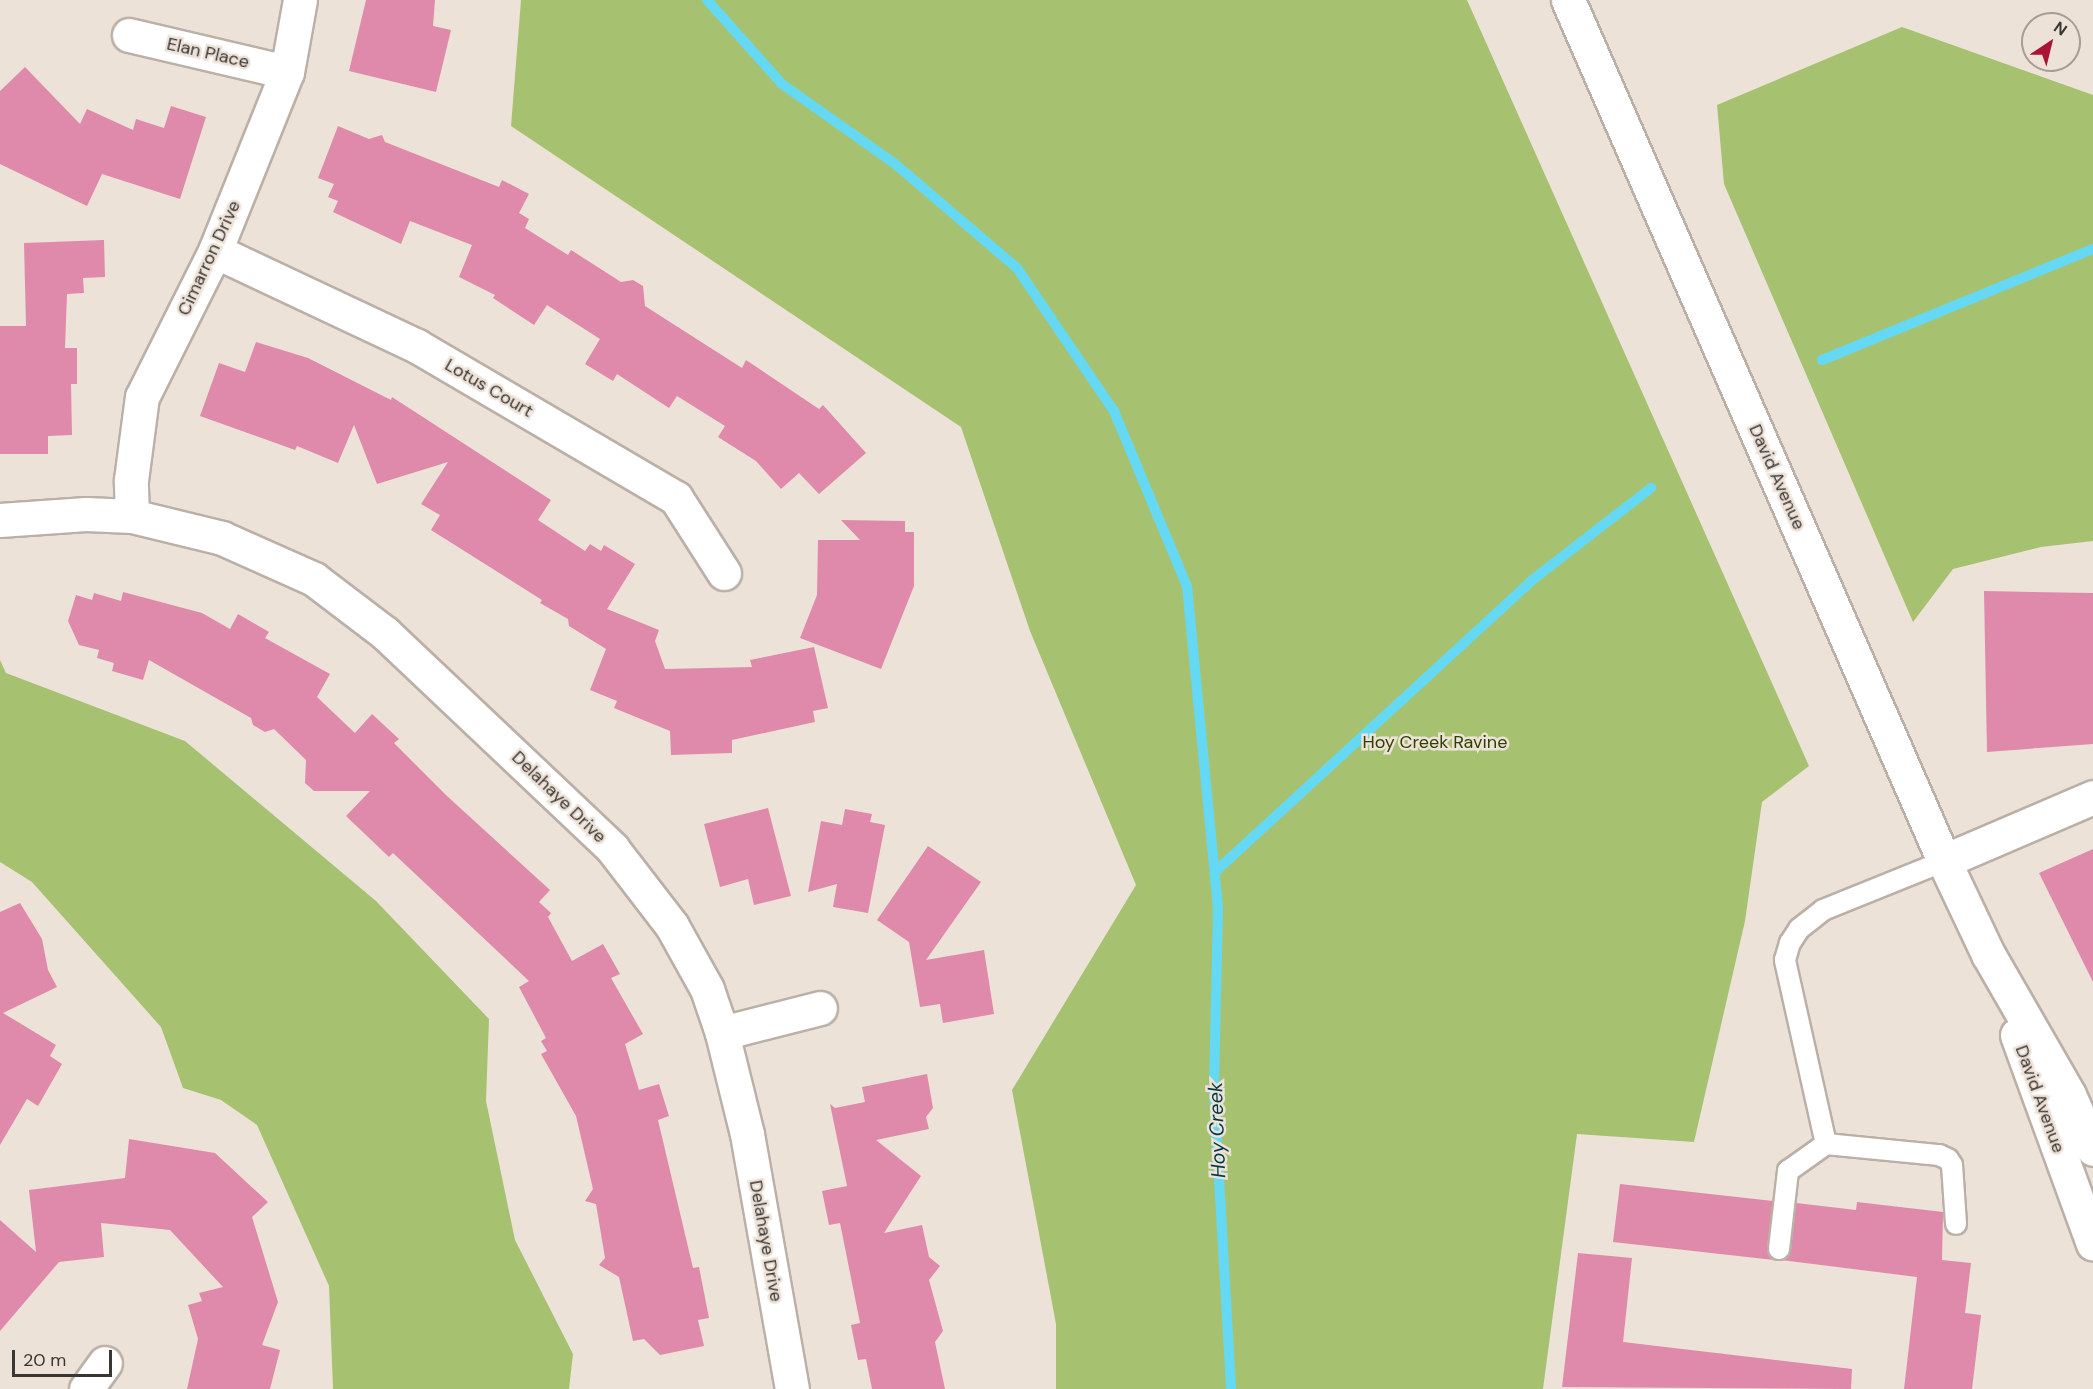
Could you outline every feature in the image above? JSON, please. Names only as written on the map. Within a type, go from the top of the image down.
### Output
[{"type":"street","name":"Cimarron Drive","points":[[132,516],[131,480],[142,397],[214,251],[287,72],[300,0]]},
{"type":"street","name":"David Avenue","points":[[1568,0],[1944,861],[1988,954],[2069,1095],[2093,1149]]},
{"type":"street","name":"Elan Place","points":[[129,35],[287,72]]},
{"type":"street","name":"Lotus Court","points":[[214,251],[417,346],[676,498],[724,573]]},
{"type":"street","name":"Delahaye Drive","points":[[0,520],[86,514],[132,516],[222,538],[274,559],[314,579],[385,633],[637,876],[692,958],[722,1033],[747,1134],[792,1389]]},
{"type":"street","points":[[1944,861],[2093,797]]},
{"type":"street","name":"David Avenue","points":[[1988,954],[2093,1244]]},
{"type":"street","points":[[722,1033],[820,1008]]},
{"type":"street","points":[[86,1389],[105,1363]]},
{"type":"lane","points":[[1826,1144],[1785,960],[1790,943],[1798,929],[1823,909],[1944,861]]},
{"type":"lane","points":[[1779,1250],[1788,1171],[1826,1144],[1939,1155],[1948,1160],[1952,1165],[1956,1224]]},
{"type":"green space","name":"Hoy Creek Ravine","points":[[521,0],[1467,0],[1809,766],[1762,802],[1745,921],[1694,1142],[1577,1134],[1543,1389],[1056,1389],[1056,1324],[1012,1090],[1136,885],[1030,631],[961,427],[511,126]]},
{"type":"green space","points":[[1902,27],[2021,69],[2021,72],[2028,72],[2093,95],[2093,541],[2041,547],[1953,569],[1913,622],[1724,184],[1717,105]]},
{"type":"green space","points":[[0,660],[6,673],[185,741],[376,901],[489,1019],[486,1101],[515,1240],[573,1354],[569,1389],[333,1389],[329,1286],[257,1125],[221,1100],[183,1088],[161,1027],[32,882],[0,862]]},
{"type":"building","points":[[366,0],[435,0],[433,26],[451,30],[436,92],[349,71]]},
{"type":"building","points":[[25,67],[80,124],[87,109],[133,130],[136,119],[164,128],[171,106],[206,117],[180,199],[102,174],[87,206],[0,164],[0,91]]},
{"type":"building","points":[[338,126],[369,139],[382,135],[385,142],[499,187],[502,180],[529,194],[519,213],[529,219],[525,228],[568,255],[571,250],[621,282],[633,280],[643,286],[645,306],[742,368],[746,360],[819,409],[823,405],[866,453],[819,494],[799,473],[781,489],[756,461],[718,437],[725,426],[677,396],[669,408],[617,374],[613,381],[585,364],[600,339],[547,305],[534,325],[493,298],[495,295],[459,277],[472,245],[410,221],[401,244],[333,212],[338,201],[328,197],[334,184],[318,178]]},
{"type":"building","points":[[104,240],[105,277],[83,278],[84,293],[67,294],[65,348],[77,348],[77,384],[71,384],[72,435],[48,436],[48,454],[0,454],[0,326],[26,326],[24,243]]},
{"type":"building","points":[[256,342],[308,358],[391,400],[392,397],[551,500],[538,520],[585,551],[590,544],[601,551],[604,545],[635,564],[607,609],[659,630],[655,641],[665,669],[752,667],[750,660],[814,647],[828,708],[813,711],[815,722],[732,740],[732,753],[671,755],[670,731],[614,708],[617,701],[590,690],[606,649],[569,626],[568,619],[540,603],[542,600],[431,530],[440,515],[421,504],[448,462],[377,484],[354,425],[338,463],[297,446],[295,450],[200,416],[219,363],[245,372]]},
{"type":"building","points":[[841,520],[905,521],[905,532],[914,532],[914,586],[881,669],[800,638],[817,595],[818,540],[860,540]]},
{"type":"building","points":[[1984,591],[2093,593],[2093,744],[1987,752]]},
{"type":"building","points":[[123,592],[202,613],[230,629],[238,614],[269,632],[265,638],[330,674],[317,697],[355,733],[372,714],[399,739],[394,743],[447,796],[550,890],[539,902],[551,913],[548,917],[572,961],[603,944],[620,974],[611,978],[643,1034],[625,1044],[639,1090],[659,1084],[669,1116],[658,1120],[693,1268],[699,1267],[709,1318],[698,1320],[704,1346],[660,1355],[644,1339],[633,1341],[619,1277],[599,1265],[605,1258],[596,1204],[585,1201],[593,1189],[576,1116],[541,1054],[547,1051],[541,1041],[546,1038],[519,987],[529,981],[393,853],[389,857],[346,816],[370,791],[314,791],[305,783],[306,760],[274,729],[265,732],[253,725],[251,718],[149,660],[143,680],[112,671],[114,663],[97,658],[99,650],[79,645],[68,621],[76,595],[92,600],[94,593],[121,601]]},
{"type":"building","points":[[768,808],[791,896],[754,905],[748,879],[720,887],[704,824]]},
{"type":"building","points":[[845,809],[872,814],[870,822],[885,825],[868,913],[833,907],[837,884],[808,892],[821,821],[842,825]]},
{"type":"building","points":[[928,846],[981,882],[926,960],[984,950],[994,1014],[943,1023],[940,1004],[920,1007],[909,942],[877,920]]},
{"type":"building","points":[[2093,849],[2093,982],[2039,873]]},
{"type":"building","points":[[20,903],[42,939],[48,970],[57,987],[3,1013],[56,1045],[50,1056],[62,1064],[38,1106],[27,1099],[0,1145],[0,912]]},
{"type":"building","points":[[927,1074],[933,1108],[926,1117],[929,1129],[876,1140],[921,1176],[884,1233],[922,1225],[929,1257],[940,1266],[929,1280],[943,1331],[935,1342],[945,1389],[872,1389],[866,1359],[858,1360],[851,1325],[860,1323],[840,1223],[829,1225],[822,1191],[847,1186],[830,1104],[835,1108],[865,1102],[862,1087]]},
{"type":"building","points":[[129,1139],[215,1153],[268,1202],[252,1217],[278,1302],[262,1345],[280,1350],[270,1389],[187,1389],[198,1339],[188,1305],[202,1301],[199,1293],[223,1287],[170,1230],[101,1223],[104,1257],[59,1262],[0,1331],[0,1220],[36,1252],[29,1190],[125,1178]]},
{"type":"building","points":[[1620,1184],[1773,1201],[1767,1248],[1774,1260],[1613,1242]]},
{"type":"building","points":[[1857,1202],[1943,1212],[1942,1260],[1971,1263],[1965,1313],[1981,1315],[1972,1389],[1904,1389],[1917,1277],[1781,1260],[1791,1250],[1796,1203],[1856,1210]]},
{"type":"building","points":[[1578,1253],[1632,1258],[1623,1342],[1852,1369],[1851,1389],[1562,1387]]},
{"type":"waterway","name":"Hoy Creek","points":[[707,0],[782,84],[894,163],[1017,268],[1114,411],[1187,586],[1218,910],[1214,1092],[1231,1389]]},
{"type":"waterway","points":[[1822,360],[2093,249]]},
{"type":"waterway","points":[[1216,871],[1531,581],[1651,488]]}]
